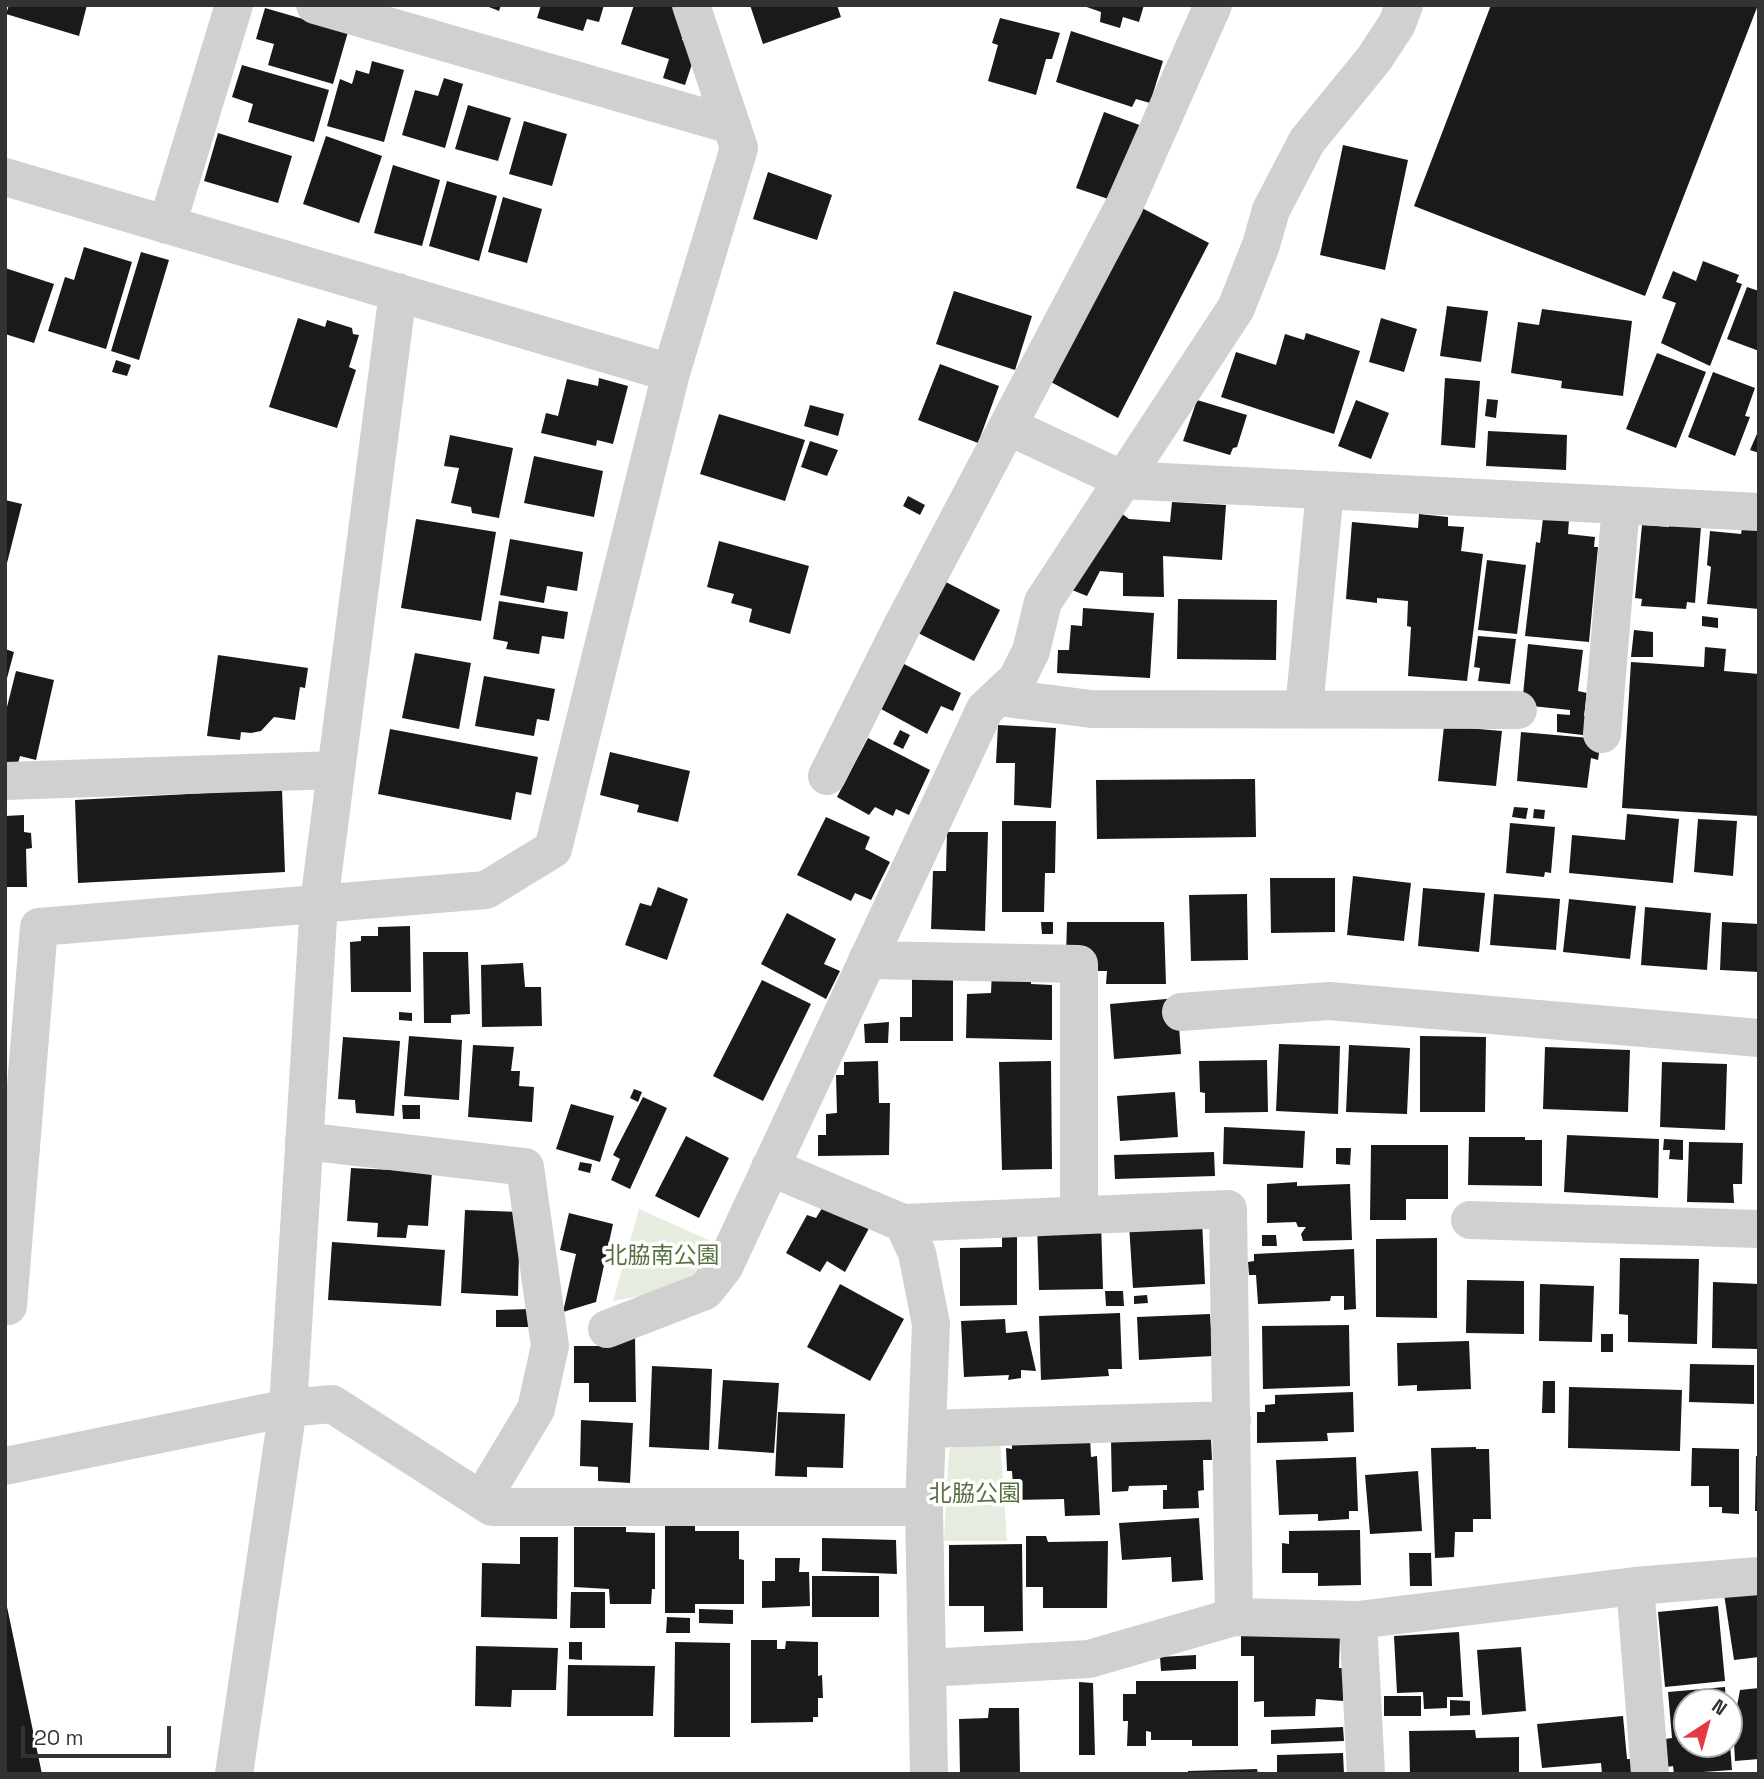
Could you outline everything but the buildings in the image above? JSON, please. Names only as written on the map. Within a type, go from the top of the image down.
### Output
[{"type":"street","points":[[167,225],[233,5]]},
{"type":"street","points":[[315,5],[731,125]]},
{"type":"street","points":[[5,1306],[8,1306],[38,927],[486,890],[553,849],[671,373],[738,148],[691,5]]},
{"type":"street","points":[[827,776],[900,631],[1124,206],[1213,5]]},
{"type":"street","points":[[607,1329],[705,1291],[724,1267],[985,709],[1017,679],[1031,650],[1043,602],[1236,308],[1271,210],[1307,141],[1374,59],[1397,24],[1404,5]]},
{"type":"street","points":[[5,177],[671,373]]},
{"type":"street","points":[[234,1774],[288,1408],[319,903],[398,292]]},
{"type":"street","points":[[1008,426],[1123,480],[1759,512]]},
{"type":"street","points":[[1304,709],[1325,490]]},
{"type":"street","points":[[1602,734],[1621,505]]},
{"type":"street","points":[[998,697],[1091,709],[1518,710]]},
{"type":"street","points":[[5,781],[336,770]]},
{"type":"street","points":[[867,960],[1079,964],[1079,1215]]},
{"type":"street","points":[[1181,1012],[1329,1001],[1759,1038]]},
{"type":"street","points":[[304,1141],[525,1167],[550,1346],[536,1409],[482,1499]]},
{"type":"street","points":[[770,1167],[903,1223],[1228,1209],[1234,1617]]},
{"type":"street","points":[[1471,1220],[1759,1230]]},
{"type":"street","points":[[903,1223],[917,1253],[931,1324],[923,1507],[929,1774]]},
{"type":"street","points":[[5,1466],[288,1408],[332,1404],[492,1507],[923,1507]]},
{"type":"street","points":[[927,1429],[1232,1420]]},
{"type":"street","points":[[927,1668],[1089,1659],[1234,1617],[1358,1620],[1635,1586],[1759,1576]]},
{"type":"street","points":[[1635,1586],[1650,1774]]},
{"type":"street","points":[[1358,1620],[1366,1774]]},
{"type":"green space","name":"北脇南公園","points":[[639,1209],[713,1242],[701,1274],[682,1288],[613,1301]]},
{"type":"green space","name":"北脇公園","points":[[1000,1438],[1007,1541],[944,1541],[949,1450],[960,1439]]}]
